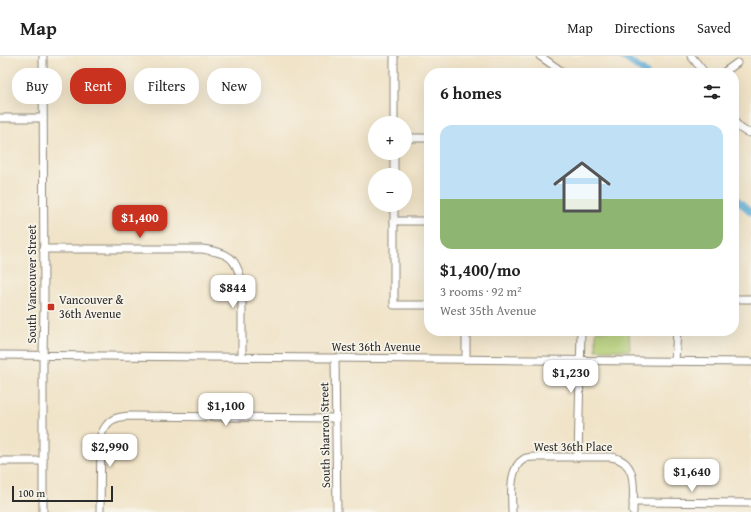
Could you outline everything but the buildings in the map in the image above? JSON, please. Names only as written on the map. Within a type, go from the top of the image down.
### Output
[{"type":"street","name":"South Vancouver Street","points":[[43,56],[43,512]]},
{"type":"street","points":[[394,56],[394,116]]},
{"type":"street","points":[[540,56],[557,68]]},
{"type":"street","points":[[691,56],[701,68]]},
{"type":"street","points":[[730,68],[737,63]]},
{"type":"street","points":[[0,118],[43,118]]},
{"type":"street","points":[[739,126],[751,133]]},
{"type":"street","points":[[412,138],[424,138]]},
{"type":"street","points":[[394,212],[394,304],[424,305]]},
{"type":"street","points":[[394,221],[424,221]]},
{"type":"street","points":[[43,248],[202,249],[222,253],[230,257],[240,272],[242,283],[242,358]]},
{"type":"street","points":[[739,299],[751,300]]},
{"type":"street","points":[[466,336],[466,359]]},
{"type":"street","points":[[578,457],[581,336]]},
{"type":"street","points":[[675,361],[676,336]]},
{"type":"street","name":"West 36th Avenue","points":[[0,355],[751,362]]},
{"type":"street","name":"South Sharron Street","points":[[335,358],[337,512]]},
{"type":"street","points":[[100,512],[101,435],[105,426],[112,420],[121,416],[336,418]]},
{"type":"street","name":"West 36th Place","points":[[512,512],[512,479],[516,467],[524,459],[536,457],[611,457],[622,460],[630,468],[633,480],[633,502]]},
{"type":"street","points":[[0,461],[43,461]]},
{"type":"street","points":[[633,512],[633,502],[751,503]]},
{"type":"green space","points":[[596,336],[629,336],[630,350],[596,350]]},
{"type":"waterway","points":[[622,56],[639,68]]},
{"type":"waterway","points":[[739,201],[751,212]]},
{"type":"place","name":"Vancouver & 36th Avenue","points":[[51,307]]}]
